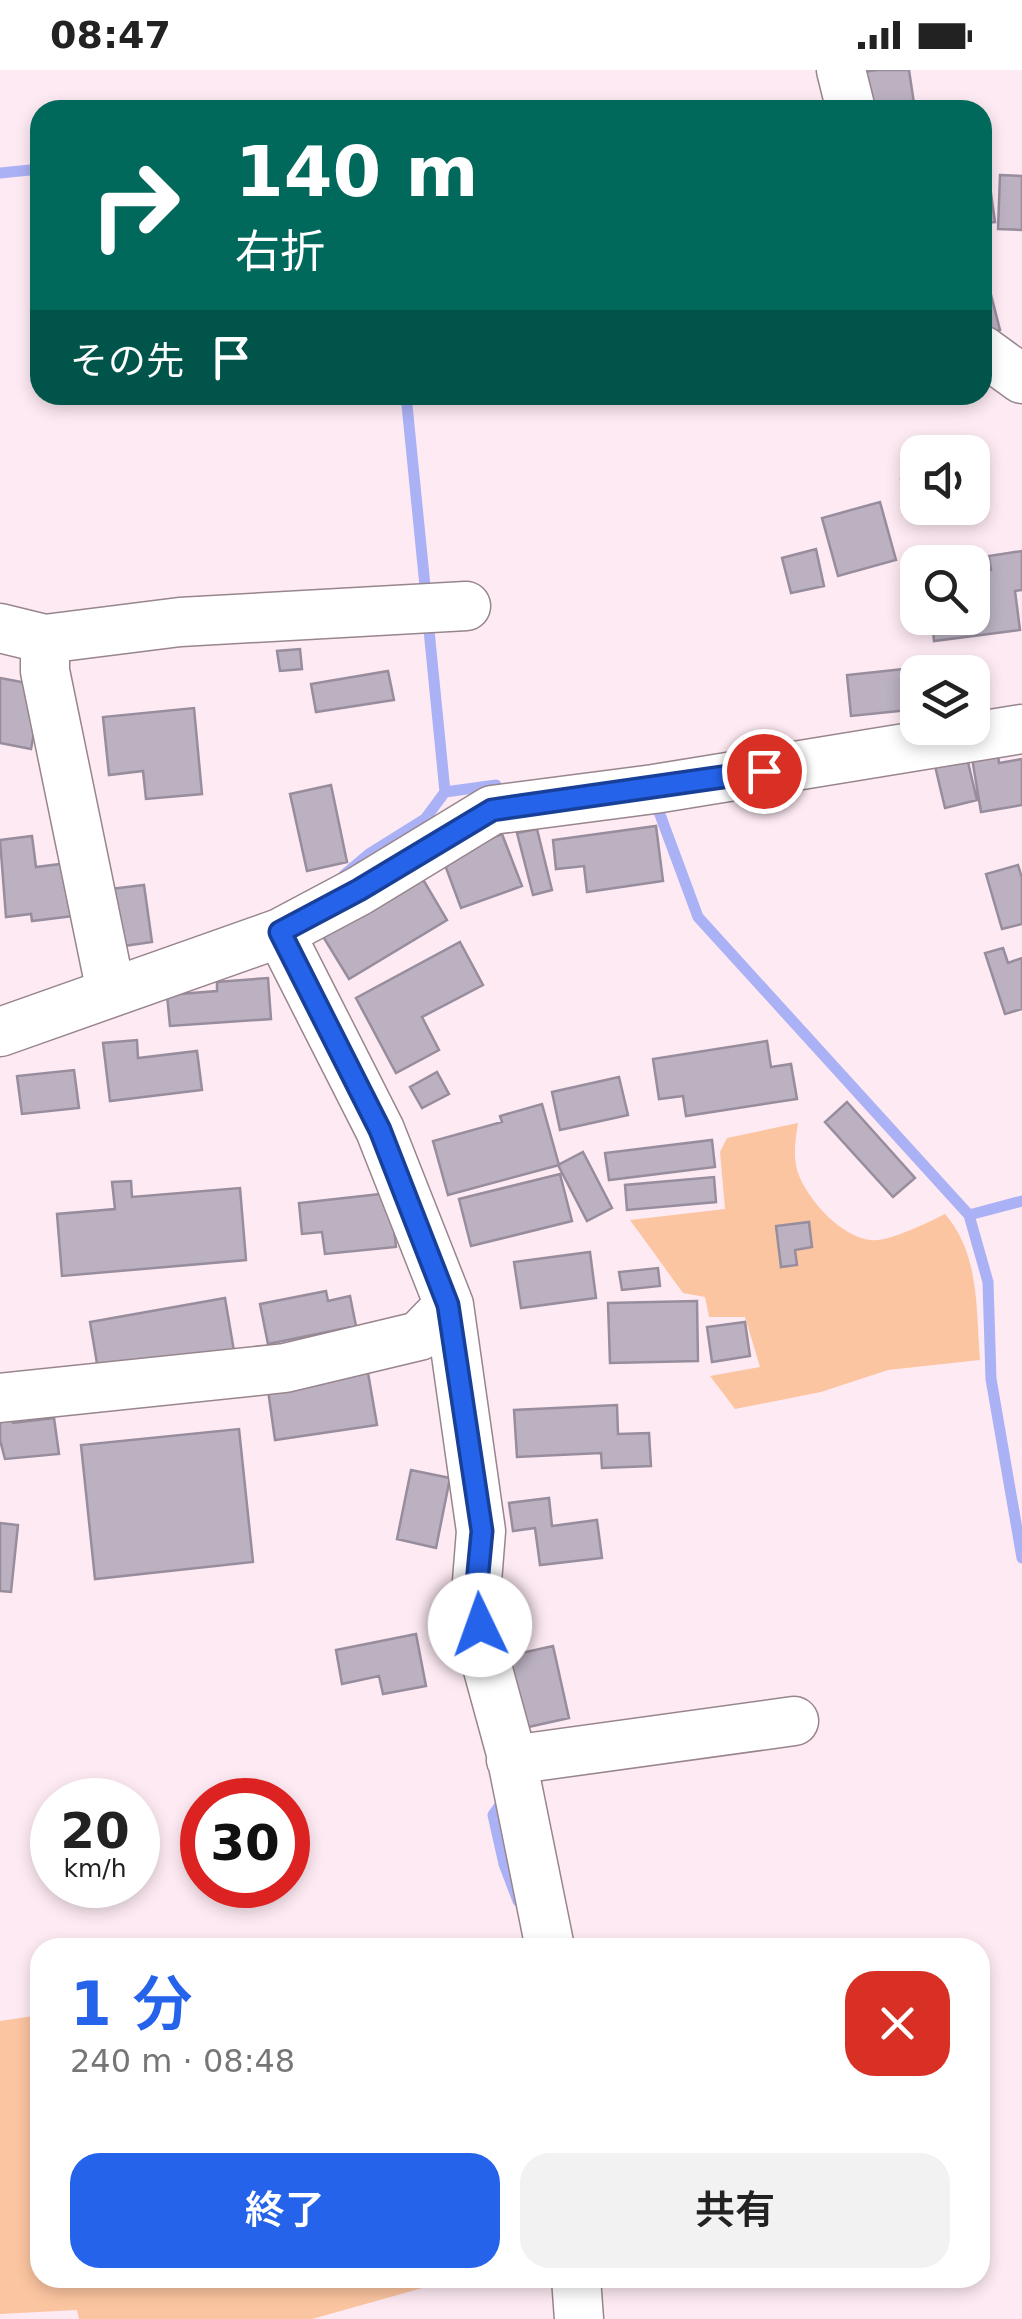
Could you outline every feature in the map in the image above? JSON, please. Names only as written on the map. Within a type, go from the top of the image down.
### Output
[{"type":"street","points":[[841,70],[848,100]]},
{"type":"street","points":[[992,358],[1022,379]]},
{"type":"street","points":[[111,992],[45,671],[22,634],[466,606]]},
{"type":"street","points":[[0,1032],[280,932],[359,890],[492,810],[654,789],[1022,729]]},
{"type":"street","points":[[280,932],[380,1130],[448,1305],[482,1531],[476,1594],[484,1655],[511,1760],[548,1938]]},
{"type":"street","points":[[0,1398],[286,1368],[420,1336],[448,1305]]},
{"type":"street","points":[[511,1760],[794,1721]]},
{"type":"street","points":[[577,2288],[579,2319]]},
{"type":"shaded area","points":[[798,1123],[795,1158],[800,1178],[820,1208],[849,1232],[877,1240],[945,1214],[965,1247],[970,1265],[980,1360],[888,1370],[821,1392],[735,1409],[710,1376],[760,1367],[745,1317],[709,1317],[705,1297],[683,1293],[630,1220],[725,1209],[720,1152],[727,1138]]},
{"type":"shaded area","points":[[30,2016],[30,2288],[422,2288],[312,2319],[79,2319],[77,2310],[0,2314],[0,2021]]},
{"type":"building","points":[[909,70],[914,100],[867,100],[863,72]]},
{"type":"building","points":[[1000,175],[1022,176],[1022,230],[998,229]]},
{"type":"building","points":[[992,299],[1000,330],[992,331]]},
{"type":"building","points":[[880,502],[896,560],[838,576],[822,518]]},
{"type":"building","points":[[816,549],[824,586],[791,593],[782,558]]},
{"type":"building","points":[[1022,551],[1022,590],[1015,591],[1020,630],[990,634],[990,556]]},
{"type":"building","points":[[933,635],[981,635],[934,641]]},
{"type":"building","points":[[300,649],[302,669],[280,671],[277,651]]},
{"type":"building","points":[[900,669],[900,711],[851,716],[847,675]]},
{"type":"building","points":[[388,671],[394,700],[316,712],[311,684]]},
{"type":"building","points":[[0,678],[43,686],[31,749],[0,743]]},
{"type":"building","points":[[194,708],[202,794],[146,799],[143,771],[109,775],[103,717]]},
{"type":"building","points":[[997,748],[999,763],[1022,759],[1022,805],[981,812],[971,752]]},
{"type":"building","points":[[967,758],[977,800],[945,808],[935,766]]},
{"type":"building","points":[[331,785],[347,862],[307,871],[290,794]]},
{"type":"building","points":[[656,826],[663,881],[587,892],[584,866],[556,869],[553,840]]},
{"type":"building","points":[[537,829],[552,890],[533,895],[517,833]]},
{"type":"building","points":[[502,834],[522,886],[461,908],[442,857]]},
{"type":"building","points":[[32,836],[36,867],[76,862],[82,915],[32,921],[31,914],[6,917],[0,840]]},
{"type":"building","points":[[1018,865],[1022,878],[1022,924],[1002,929],[986,874]]},
{"type":"building","points":[[418,871],[447,920],[349,979],[319,930]]},
{"type":"building","points":[[144,885],[152,942],[117,947],[110,889]]},
{"type":"building","points":[[460,942],[483,985],[422,1017],[439,1050],[396,1073],[356,998]]},
{"type":"building","points":[[1003,948],[1008,963],[1022,958],[1022,1009],[1005,1014],[985,953]]},
{"type":"building","points":[[268,978],[271,1019],[170,1026],[167,995],[217,991],[217,982]]},
{"type":"building","points":[[137,1040],[138,1058],[197,1051],[202,1090],[110,1101],[103,1043]]},
{"type":"building","points":[[767,1041],[771,1067],[791,1064],[797,1099],[686,1116],[683,1096],[659,1099],[653,1059]]},
{"type":"building","points":[[74,1070],[79,1108],[22,1114],[17,1076]]},
{"type":"building","points":[[437,1072],[449,1094],[422,1108],[410,1087]]},
{"type":"building","points":[[619,1077],[628,1115],[560,1130],[552,1092]]},
{"type":"building","points":[[847,1102],[915,1178],[893,1197],[825,1122]]},
{"type":"building","points":[[542,1104],[559,1165],[448,1195],[433,1141],[502,1122],[500,1116]]},
{"type":"building","points":[[712,1140],[715,1167],[609,1180],[605,1153]]},
{"type":"building","points":[[583,1152],[612,1208],[587,1221],[558,1165]]},
{"type":"building","points":[[560,1174],[572,1221],[471,1246],[459,1199]]},
{"type":"building","points":[[714,1177],[716,1202],[627,1210],[625,1185]]},
{"type":"building","points":[[131,1181],[132,1197],[240,1188],[246,1260],[62,1276],[57,1214],[115,1209],[112,1182]]},
{"type":"building","points":[[390,1193],[396,1247],[325,1254],[322,1232],[302,1234],[299,1203]]},
{"type":"building","points":[[809,1222],[812,1247],[795,1250],[797,1265],[781,1267],[776,1226]]},
{"type":"building","points":[[590,1252],[596,1298],[521,1308],[514,1262]]},
{"type":"building","points":[[658,1268],[660,1286],[622,1290],[619,1272]]},
{"type":"building","points":[[326,1291],[328,1301],[350,1296],[356,1326],[268,1344],[260,1304]]},
{"type":"building","points":[[225,1298],[236,1363],[101,1387],[90,1322]]},
{"type":"building","points":[[697,1301],[698,1361],[610,1363],[608,1303]]},
{"type":"building","points":[[745,1322],[750,1356],[712,1362],[707,1327]]},
{"type":"building","points":[[367,1367],[377,1425],[275,1440],[267,1383]]},
{"type":"building","points":[[617,1405],[618,1434],[649,1433],[651,1466],[602,1468],[601,1453],[517,1457],[514,1410]]},
{"type":"building","points":[[0,1413],[9,1414],[13,1423],[54,1418],[59,1454],[5,1459]]},
{"type":"building","points":[[239,1429],[253,1562],[95,1579],[81,1445]]},
{"type":"building","points":[[411,1470],[450,1478],[436,1548],[397,1539]]},
{"type":"building","points":[[549,1498],[552,1526],[597,1520],[602,1558],[540,1565],[535,1528],[513,1531],[509,1503]]},
{"type":"building","points":[[0,1523],[18,1525],[11,1592],[0,1591]]},
{"type":"building","points":[[416,1634],[426,1686],[383,1694],[379,1676],[342,1684],[336,1650]]},
{"type":"building","points":[[553,1646],[569,1718],[515,1730],[499,1658]]},
{"type":"waterway","points":[[0,173],[30,170]]},
{"type":"waterway","points":[[407,405],[426,596]]},
{"type":"waterway","points":[[428,620],[445,792],[496,785],[503,795],[507,794]]},
{"type":"waterway","points":[[344,875],[369,854],[425,819],[445,792]]},
{"type":"waterway","points":[[655,801],[698,917],[969,1215],[988,1282],[991,1379],[1022,1558]]},
{"type":"waterway","points":[[969,1215],[1022,1201]]},
{"type":"waterway","points":[[505,1798],[493,1815],[504,1864],[518,1901]]},
{"type":"route","points":[[480,1625],[476,1594],[482,1531],[448,1305],[380,1130],[280,932],[359,890],[492,810],[764,771]]}]
